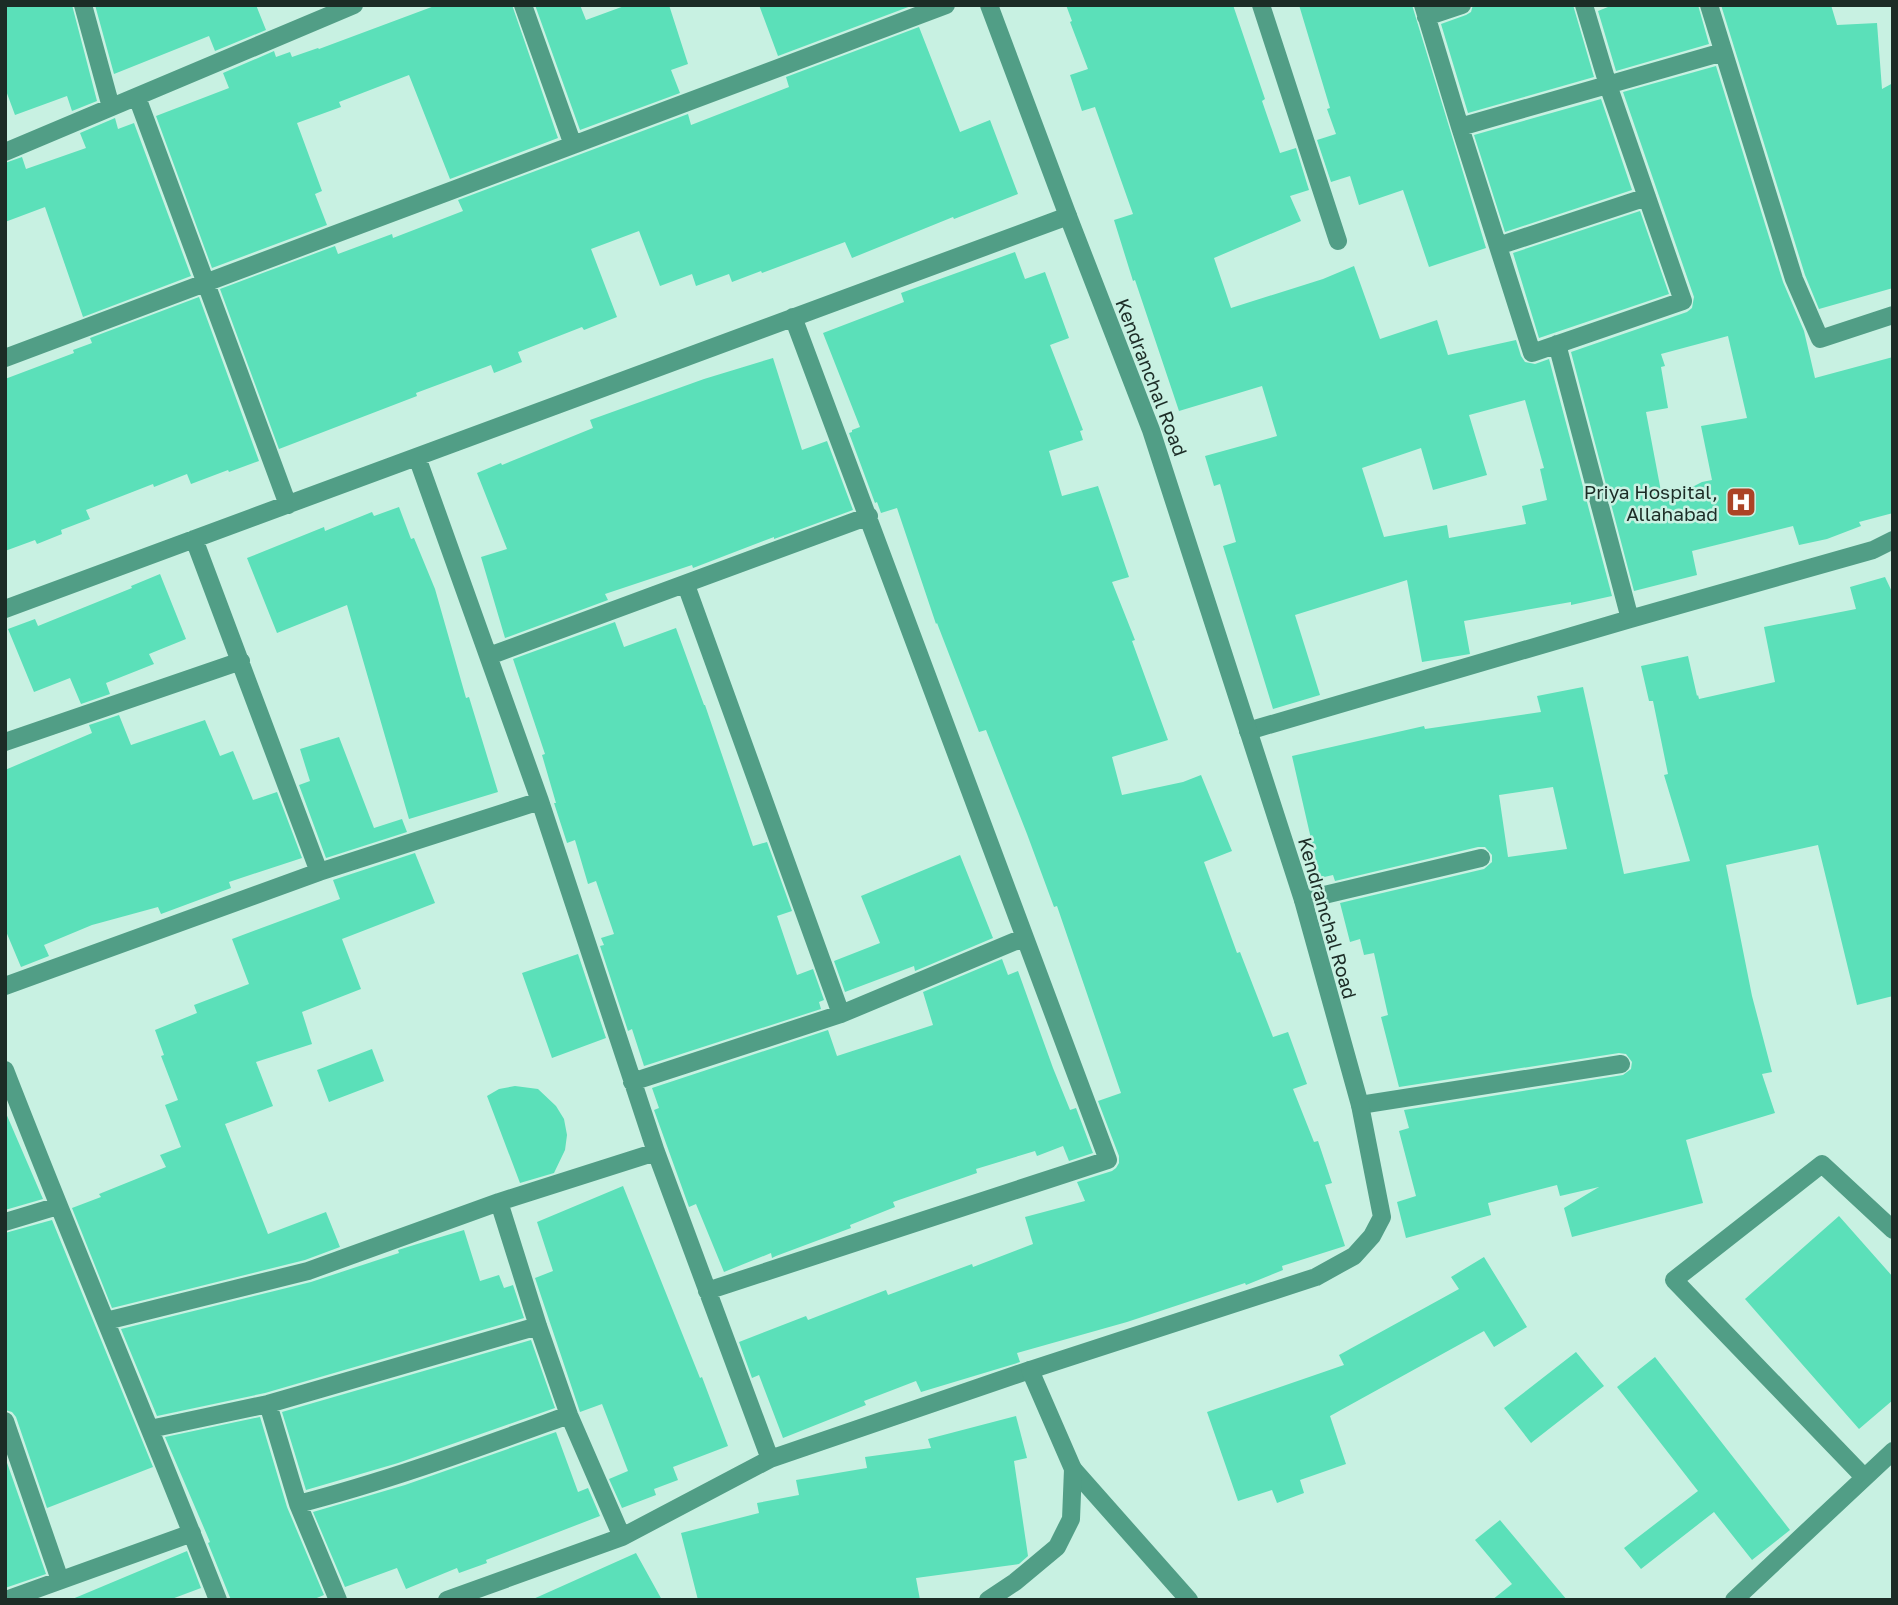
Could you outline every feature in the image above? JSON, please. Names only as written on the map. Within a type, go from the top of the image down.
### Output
[{"type":"street","points":[[83,5],[111,107]]},
{"type":"street","points":[[5,152],[354,5]]},
{"type":"street","points":[[523,5],[573,145]]},
{"type":"street","points":[[5,358],[946,5]]},
{"type":"street","name":"Kendranchal Road","points":[[447,1600],[622,1537],[770,1459],[1316,1276],[1354,1256],[1371,1237],[1382,1217],[1360,1105],[1303,900],[1151,430],[989,5]]},
{"type":"street","points":[[1261,5],[1338,241]]},
{"type":"street","points":[[1462,5],[1425,11],[1532,353],[1683,301],[1608,85],[1584,5]]},
{"type":"street","points":[[1709,5],[1794,278],[1820,339],[1893,315]]},
{"type":"street","points":[[1460,128],[1723,52]]},
{"type":"street","points":[[137,97],[288,505]]},
{"type":"street","points":[[1498,246],[1647,197]]},
{"type":"street","points":[[5,609],[1068,216]]},
{"type":"street","points":[[706,1291],[1108,1160],[793,317]]},
{"type":"street","points":[[1557,344],[1630,619]]},
{"type":"street","points":[[417,457],[540,801],[656,1152],[770,1459]]},
{"type":"street","points":[[489,656],[869,516]]},
{"type":"street","points":[[194,539],[319,872]]},
{"type":"street","points":[[1248,731],[1873,550],[1893,540]]},
{"type":"street","points":[[686,585],[841,1014]]},
{"type":"street","points":[[5,742],[241,661]]},
{"type":"street","points":[[5,986],[319,872],[540,801]]},
{"type":"street","points":[[1303,900],[1481,859]]},
{"type":"street","points":[[632,1082],[841,1014],[1023,938]]},
{"type":"street","points":[[1360,1105],[1621,1064]]},
{"type":"street","points":[[5,1070],[218,1600]]},
{"type":"street","points":[[106,1321],[308,1271],[499,1202],[656,1152]]},
{"type":"street","points":[[1864,1477],[1674,1280],[1822,1164],[1893,1230]]},
{"type":"street","points":[[499,1202],[569,1415],[622,1537]]},
{"type":"street","points":[[5,1222],[58,1206]]},
{"type":"street","points":[[150,1429],[268,1404],[538,1326]]},
{"type":"street","points":[[1030,1370],[1073,1469],[1189,1600]]},
{"type":"street","points":[[268,1404],[298,1504],[338,1600]]},
{"type":"street","points":[[298,1504],[424,1467],[569,1415]]},
{"type":"street","points":[[5,1421],[60,1580]]},
{"type":"street","points":[[1734,1600],[1893,1451]]},
{"type":"street","points":[[988,1600],[1057,1548],[1071,1519],[1073,1469]]},
{"type":"street","points":[[6,1600],[192,1532]]},
{"type":"building","points":[[5,5],[72,5],[97,101],[72,111],[67,96],[15,115],[5,88]]},
{"type":"building","points":[[95,5],[256,5],[266,30],[215,51],[209,36],[114,74]]},
{"type":"building","points":[[437,5],[512,5],[558,138],[450,179],[409,75],[339,102],[341,107],[297,123],[322,191],[315,194],[327,225],[212,268],[156,116],[229,88],[223,73],[274,51],[276,57],[290,52],[292,57]]},
{"type":"building","points":[[535,5],[580,5],[586,20],[627,5],[669,5],[688,64],[671,70],[680,93],[580,130]]},
{"type":"building","points":[[759,5],[911,5],[911,6],[778,56]]},
{"type":"building","points":[[1066,5],[1233,5],[1280,153],[1296,148],[1309,190],[1290,196],[1301,221],[1214,258],[1231,308],[1323,279],[1354,266],[1380,339],[1437,320],[1448,355],[1516,340],[1525,362],[1535,364],[1549,359],[1612,596],[1464,621],[1470,654],[1422,662],[1407,580],[1295,615],[1320,695],[1273,709],[1223,546],[1236,542],[1220,484],[1214,486],[1205,456],[1277,436],[1262,386],[1179,411],[1114,220],[1133,214],[1095,107],[1082,111],[1070,75],[1088,69],[1070,22],[1072,21]],"holes":[[[1525,400],[1544,468],[1540,469],[1547,500],[1522,506],[1526,524],[1449,538],[1447,525],[1384,537],[1362,468],[1421,448],[1433,490],[1487,475],[1469,415]]]},
{"type":"building","points":[[1299,5],[1412,5],[1486,248],[1429,267],[1403,190],[1359,205],[1350,176],[1331,182],[1317,140],[1336,134]]},
{"type":"building","points":[[1473,5],[1573,5],[1594,77],[1468,113],[1441,24],[1466,15],[1471,12]]},
{"type":"building","points":[[1613,5],[1698,5],[1709,44],[1616,71],[1598,11]]},
{"type":"building","points":[[1721,5],[1831,5],[1837,25],[1877,23],[1882,89],[1893,83],[1893,288],[1819,309],[1805,275]]},
{"type":"building","points":[[919,27],[960,132],[990,120],[1018,194],[852,258],[845,242],[732,282],[729,274],[696,286],[692,274],[660,286],[639,231],[591,249],[617,317],[584,330],[582,327],[518,352],[522,362],[494,373],[491,365],[279,449],[220,289],[335,246],[338,254],[392,234],[393,238],[463,211],[458,200],[688,114],[691,125],[789,87],[786,77]]},
{"type":"building","points":[[1716,66],[1783,282],[1804,331],[1815,378],[1893,357],[1893,513],[1859,522],[1861,526],[1827,539],[1799,545],[1793,526],[1692,551],[1697,575],[1634,591],[1571,352],[1687,312],[1692,308],[1694,297],[1623,92]],"holes":[[[1728,336],[1747,418],[1701,426],[1712,480],[1702,482],[1663,502],[1646,412],[1668,408],[1661,367],[1665,366],[1661,354]]]},
{"type":"building","points":[[1601,99],[1632,190],[1505,232],[1474,135]]},
{"type":"building","points":[[115,118],[118,129],[134,123],[191,276],[83,317],[45,207],[5,222],[5,163],[22,157],[26,169],[86,148],[80,133]]},
{"type":"building","points":[[1640,211],[1669,294],[1539,338],[1513,253]]},
{"type":"building","points":[[1015,252],[1025,279],[1045,272],[1069,338],[1050,345],[1083,430],[1080,431],[1083,440],[1049,451],[1062,496],[1098,486],[1129,577],[1112,582],[1135,640],[1132,641],[1168,740],[1112,757],[1122,795],[1183,782],[1201,775],[1232,851],[1204,862],[1237,953],[1240,952],[1273,1037],[1288,1032],[1307,1084],[1293,1089],[1314,1142],[1318,1141],[1332,1183],[1325,1185],[1345,1246],[1282,1266],[1283,1270],[1246,1285],[1245,1283],[1127,1322],[1017,1353],[1020,1362],[1014,1364],[921,1392],[916,1381],[864,1401],[866,1405],[783,1438],[759,1375],[752,1378],[739,1342],[806,1316],[808,1320],[886,1290],[888,1295],[1033,1244],[1025,1217],[1085,1201],[1077,1182],[1112,1171],[1119,1163],[1119,1156],[1098,1101],[1121,1093],[1057,906],[1054,907],[986,730],[979,732],[936,624],[897,508],[881,513],[877,502],[875,503],[849,433],[860,427],[823,333],[904,302],[901,293]]},
{"type":"building","points":[[199,297],[259,461],[191,484],[187,474],[154,487],[153,484],[86,510],[90,519],[61,530],[62,534],[37,544],[35,540],[5,551],[5,379],[74,353],[73,350],[92,343],[90,338]]},
{"type":"building","points":[[773,358],[802,450],[827,441],[853,510],[693,568],[692,565],[605,594],[608,600],[505,638],[481,557],[507,549],[477,473],[593,428],[590,420],[704,379]]},
{"type":"building","points":[[399,507],[435,589],[466,698],[469,697],[498,792],[409,819],[347,605],[277,633],[247,558],[324,527],[325,531],[372,512],[374,516]]},
{"type":"building","points":[[160,574],[186,639],[149,654],[154,664],[106,683],[110,694],[81,704],[70,678],[34,692],[8,629],[35,619],[38,626]]},
{"type":"building","points":[[1885,577],[1893,594],[1893,996],[1857,1005],[1818,845],[1726,865],[1752,996],[1772,1072],[1762,1074],[1775,1113],[1686,1140],[1703,1203],[1572,1237],[1564,1208],[1599,1187],[1560,1196],[1557,1185],[1488,1203],[1491,1215],[1406,1238],[1397,1202],[1416,1196],[1399,1131],[1409,1128],[1404,1110],[1623,1075],[1631,1069],[1632,1062],[1626,1054],[1619,1053],[1399,1087],[1381,1017],[1388,1015],[1374,953],[1364,955],[1360,939],[1350,942],[1340,903],[1484,869],[1492,862],[1492,855],[1485,847],[1478,847],[1335,881],[1333,875],[1320,878],[1292,756],[1424,726],[1425,729],[1541,712],[1537,696],[1583,687],[1624,874],[1690,861],[1664,775],[1668,774],[1653,701],[1649,701],[1641,666],[1688,656],[1699,699],[1775,682],[1764,627],[1856,609],[1850,587]],"holes":[[[1553,787],[1567,849],[1508,857],[1499,795]]]},
{"type":"building","points":[[615,622],[624,647],[676,628],[753,846],[767,842],[792,911],[777,916],[797,975],[813,969],[824,1000],[819,1002],[821,1009],[644,1066],[632,1029],[628,1031],[600,946],[604,945],[601,938],[614,934],[596,881],[588,884],[575,840],[567,843],[542,755],[545,754],[513,659]]},
{"type":"building","points":[[119,715],[131,745],[205,720],[220,756],[233,751],[253,800],[277,792],[302,858],[229,882],[231,888],[161,914],[158,907],[92,925],[44,945],[49,956],[21,967],[5,929],[5,770],[92,733],[89,725]]},
{"type":"building","points":[[339,737],[374,828],[402,819],[407,832],[326,858],[299,785],[310,781],[300,749]]},
{"type":"building","points":[[415,853],[435,903],[342,939],[361,989],[302,1012],[312,1044],[256,1062],[273,1106],[225,1124],[268,1234],[326,1212],[340,1247],[305,1260],[112,1308],[72,1208],[166,1167],[160,1155],[181,1147],[165,1105],[178,1100],[161,1056],[164,1055],[155,1030],[197,1013],[194,1005],[249,984],[232,939],[340,899],[333,880]]},
{"type":"building","points":[[960,855],[993,938],[915,971],[914,966],[845,992],[834,961],[880,943],[861,896]]},
{"type":"building","points":[[578,954],[606,1038],[552,1058],[522,973]]},
{"type":"building","points":[[1002,959],[1008,975],[1018,971],[1070,1110],[1076,1108],[1093,1153],[1069,1161],[1063,1146],[1037,1156],[1035,1151],[976,1169],[977,1173],[893,1202],[895,1207],[850,1225],[851,1228],[772,1258],[771,1253],[724,1272],[696,1204],[689,1207],[654,1110],[659,1108],[652,1088],[828,1030],[837,1056],[933,1025],[923,992]]},
{"type":"building","points":[[372,1049],[384,1081],[329,1102],[317,1070]]},
{"type":"building","points":[[515,1086],[538,1089],[556,1106],[564,1119],[567,1135],[565,1150],[554,1173],[520,1183],[487,1096],[499,1089]]},
{"type":"building","points":[[5,1111],[43,1199],[5,1210]]},
{"type":"building","points":[[623,1186],[728,1446],[673,1467],[678,1480],[654,1489],[656,1495],[622,1508],[609,1479],[628,1471],[602,1404],[580,1412],[535,1278],[553,1271],[537,1222]]},
{"type":"building","points":[[1839,1216],[1893,1277],[1893,1400],[1859,1429],[1745,1299]]},
{"type":"building","points":[[52,1220],[153,1467],[47,1508],[16,1417],[5,1410],[5,1233]]},
{"type":"building","points":[[464,1230],[480,1281],[499,1275],[504,1288],[513,1285],[524,1318],[265,1393],[157,1416],[121,1329],[311,1282],[399,1253],[398,1250]]},
{"type":"building","points":[[1484,1257],[1527,1327],[1494,1347],[1484,1331],[1330,1416],[1346,1464],[1300,1480],[1304,1493],[1277,1503],[1272,1490],[1238,1501],[1207,1412],[1344,1365],[1339,1355],[1459,1289],[1451,1277]]},
{"type":"building","points":[[531,1340],[555,1408],[398,1463],[306,1490],[282,1412]]},
{"type":"building","points":[[1576,1352],[1604,1386],[1531,1443],[1504,1408]]},
{"type":"building","points":[[1655,1357],[1790,1530],[1752,1560],[1714,1512],[1641,1569],[1624,1548],[1698,1491],[1617,1387]]},
{"type":"building","points":[[1016,1416],[1027,1458],[1014,1461],[1028,1556],[1019,1564],[916,1578],[920,1600],[698,1600],[681,1533],[759,1513],[757,1503],[799,1495],[796,1480],[867,1468],[865,1457],[931,1448],[928,1439]]},
{"type":"building","points":[[260,1417],[287,1507],[324,1595],[312,1600],[231,1600],[208,1543],[210,1542],[165,1437]]},
{"type":"building","points":[[556,1432],[578,1492],[588,1488],[600,1516],[486,1560],[487,1563],[459,1573],[457,1568],[406,1589],[397,1568],[345,1587],[313,1512],[405,1485]]},
{"type":"building","points":[[5,1457],[46,1574],[5,1588]]},
{"type":"building","points":[[1500,1520],[1567,1600],[1492,1600],[1512,1584],[1475,1540]]},
{"type":"building","points":[[187,1551],[201,1588],[169,1600],[70,1600]]},
{"type":"building","points":[[636,1553],[662,1600],[531,1600]]},
{"type":"place","name":"Priya Hospital, Allahabad","points":[[1741,502]]}]
